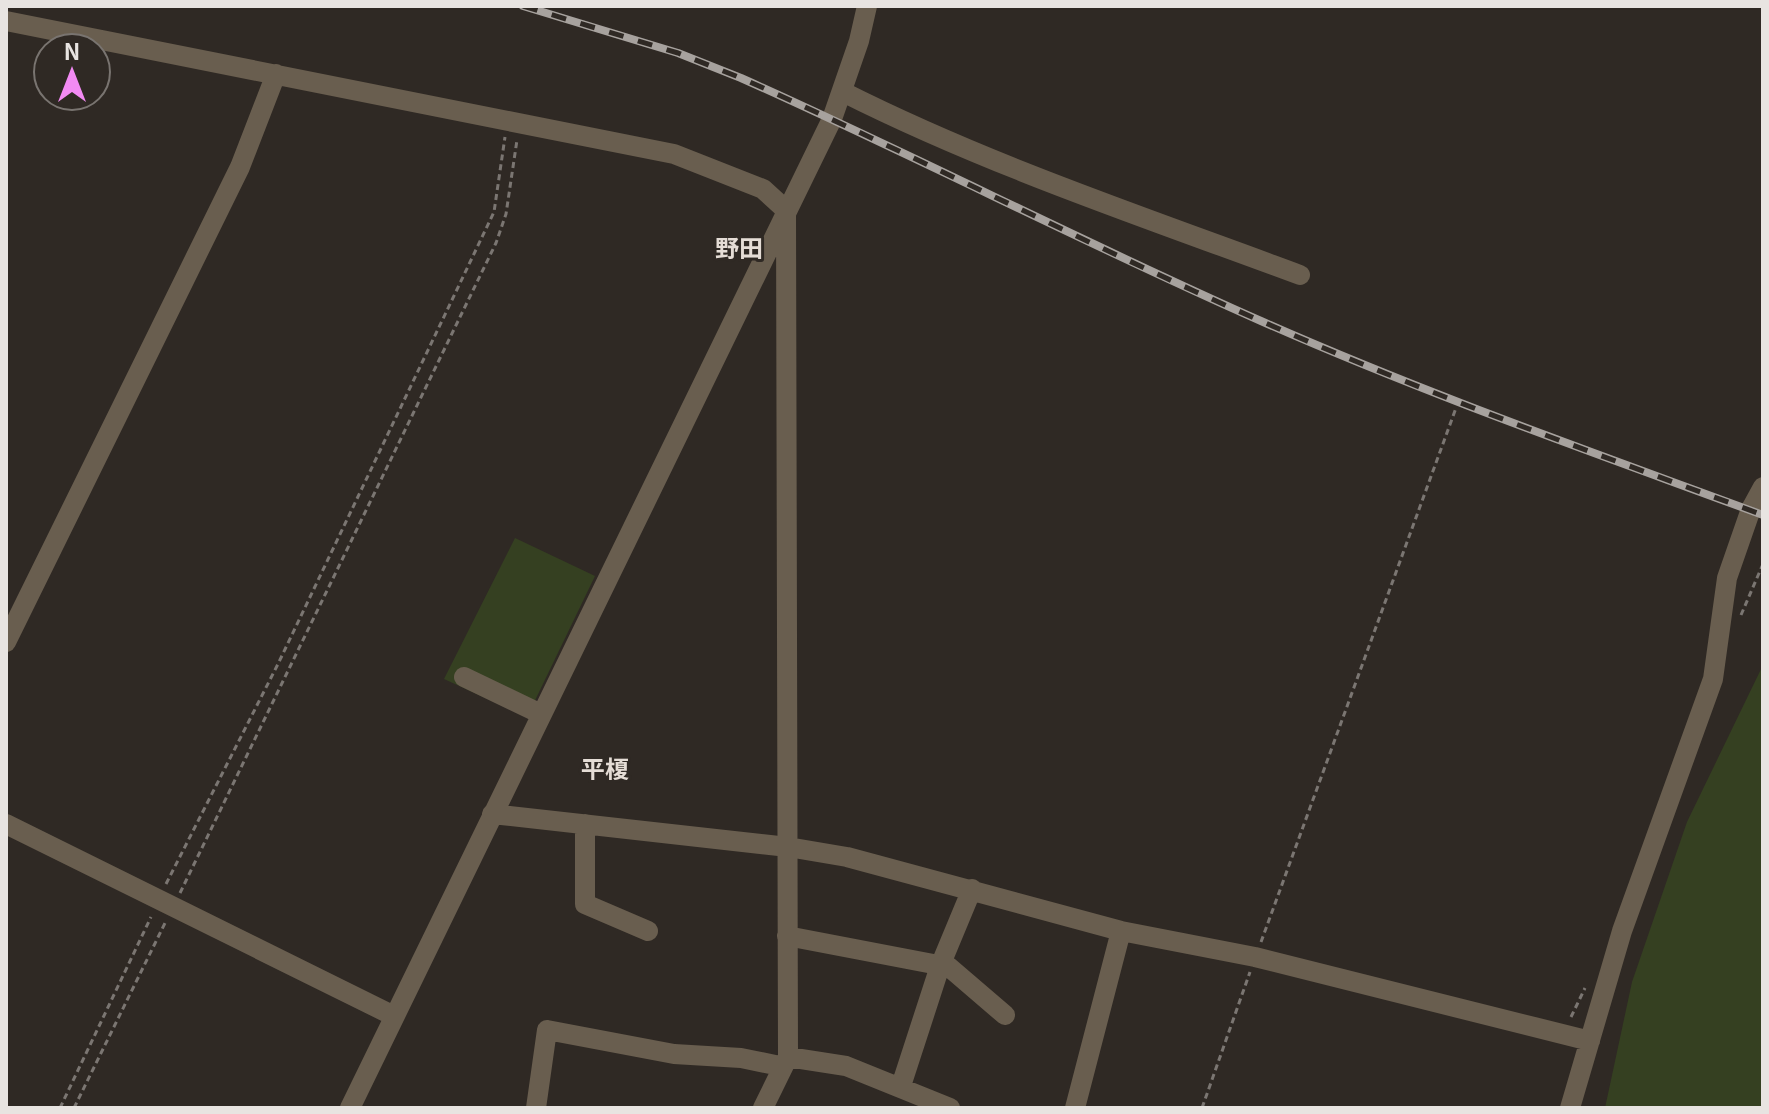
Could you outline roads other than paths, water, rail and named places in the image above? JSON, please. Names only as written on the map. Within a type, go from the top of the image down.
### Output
[{"type":"street","points":[[350,1108],[843,92],[867,6]]},
{"type":"street","points":[[6,21],[674,154],[763,189],[786,210],[788,847],[784,1062],[763,1108]]},
{"type":"street","points":[[6,642],[240,167],[276,74]]},
{"type":"street","points":[[843,92],[897,119],[1043,179],[1300,275]]},
{"type":"street","points":[[1570,1108],[1622,931],[1713,679],[1727,578],[1751,509],[1763,487]]},
{"type":"street","points":[[464,677],[541,714]]},
{"type":"street","points":[[492,814],[788,847],[847,857],[1121,931],[1255,957],[1590,1041]]},
{"type":"street","points":[[6,824],[394,1016]]},
{"type":"street","points":[[585,824],[585,904],[648,931]]},
{"type":"street","points":[[901,1086],[940,966],[972,889]]},
{"type":"street","points":[[1075,1108],[1121,931]]},
{"type":"street","points":[[787,936],[949,967],[1005,1015]]},
{"type":"street","points":[[536,1108],[547,1030],[674,1054],[846,1066],[950,1108]]},
{"type":"railway","points":[[523,6],[678,53],[741,78],[1131,262],[1323,348],[1511,422],[1763,515]]},
{"type":"district","name":"野田","points":[[739,249]]},
{"type":"district","name":"平榎","points":[[605,770]]}]
